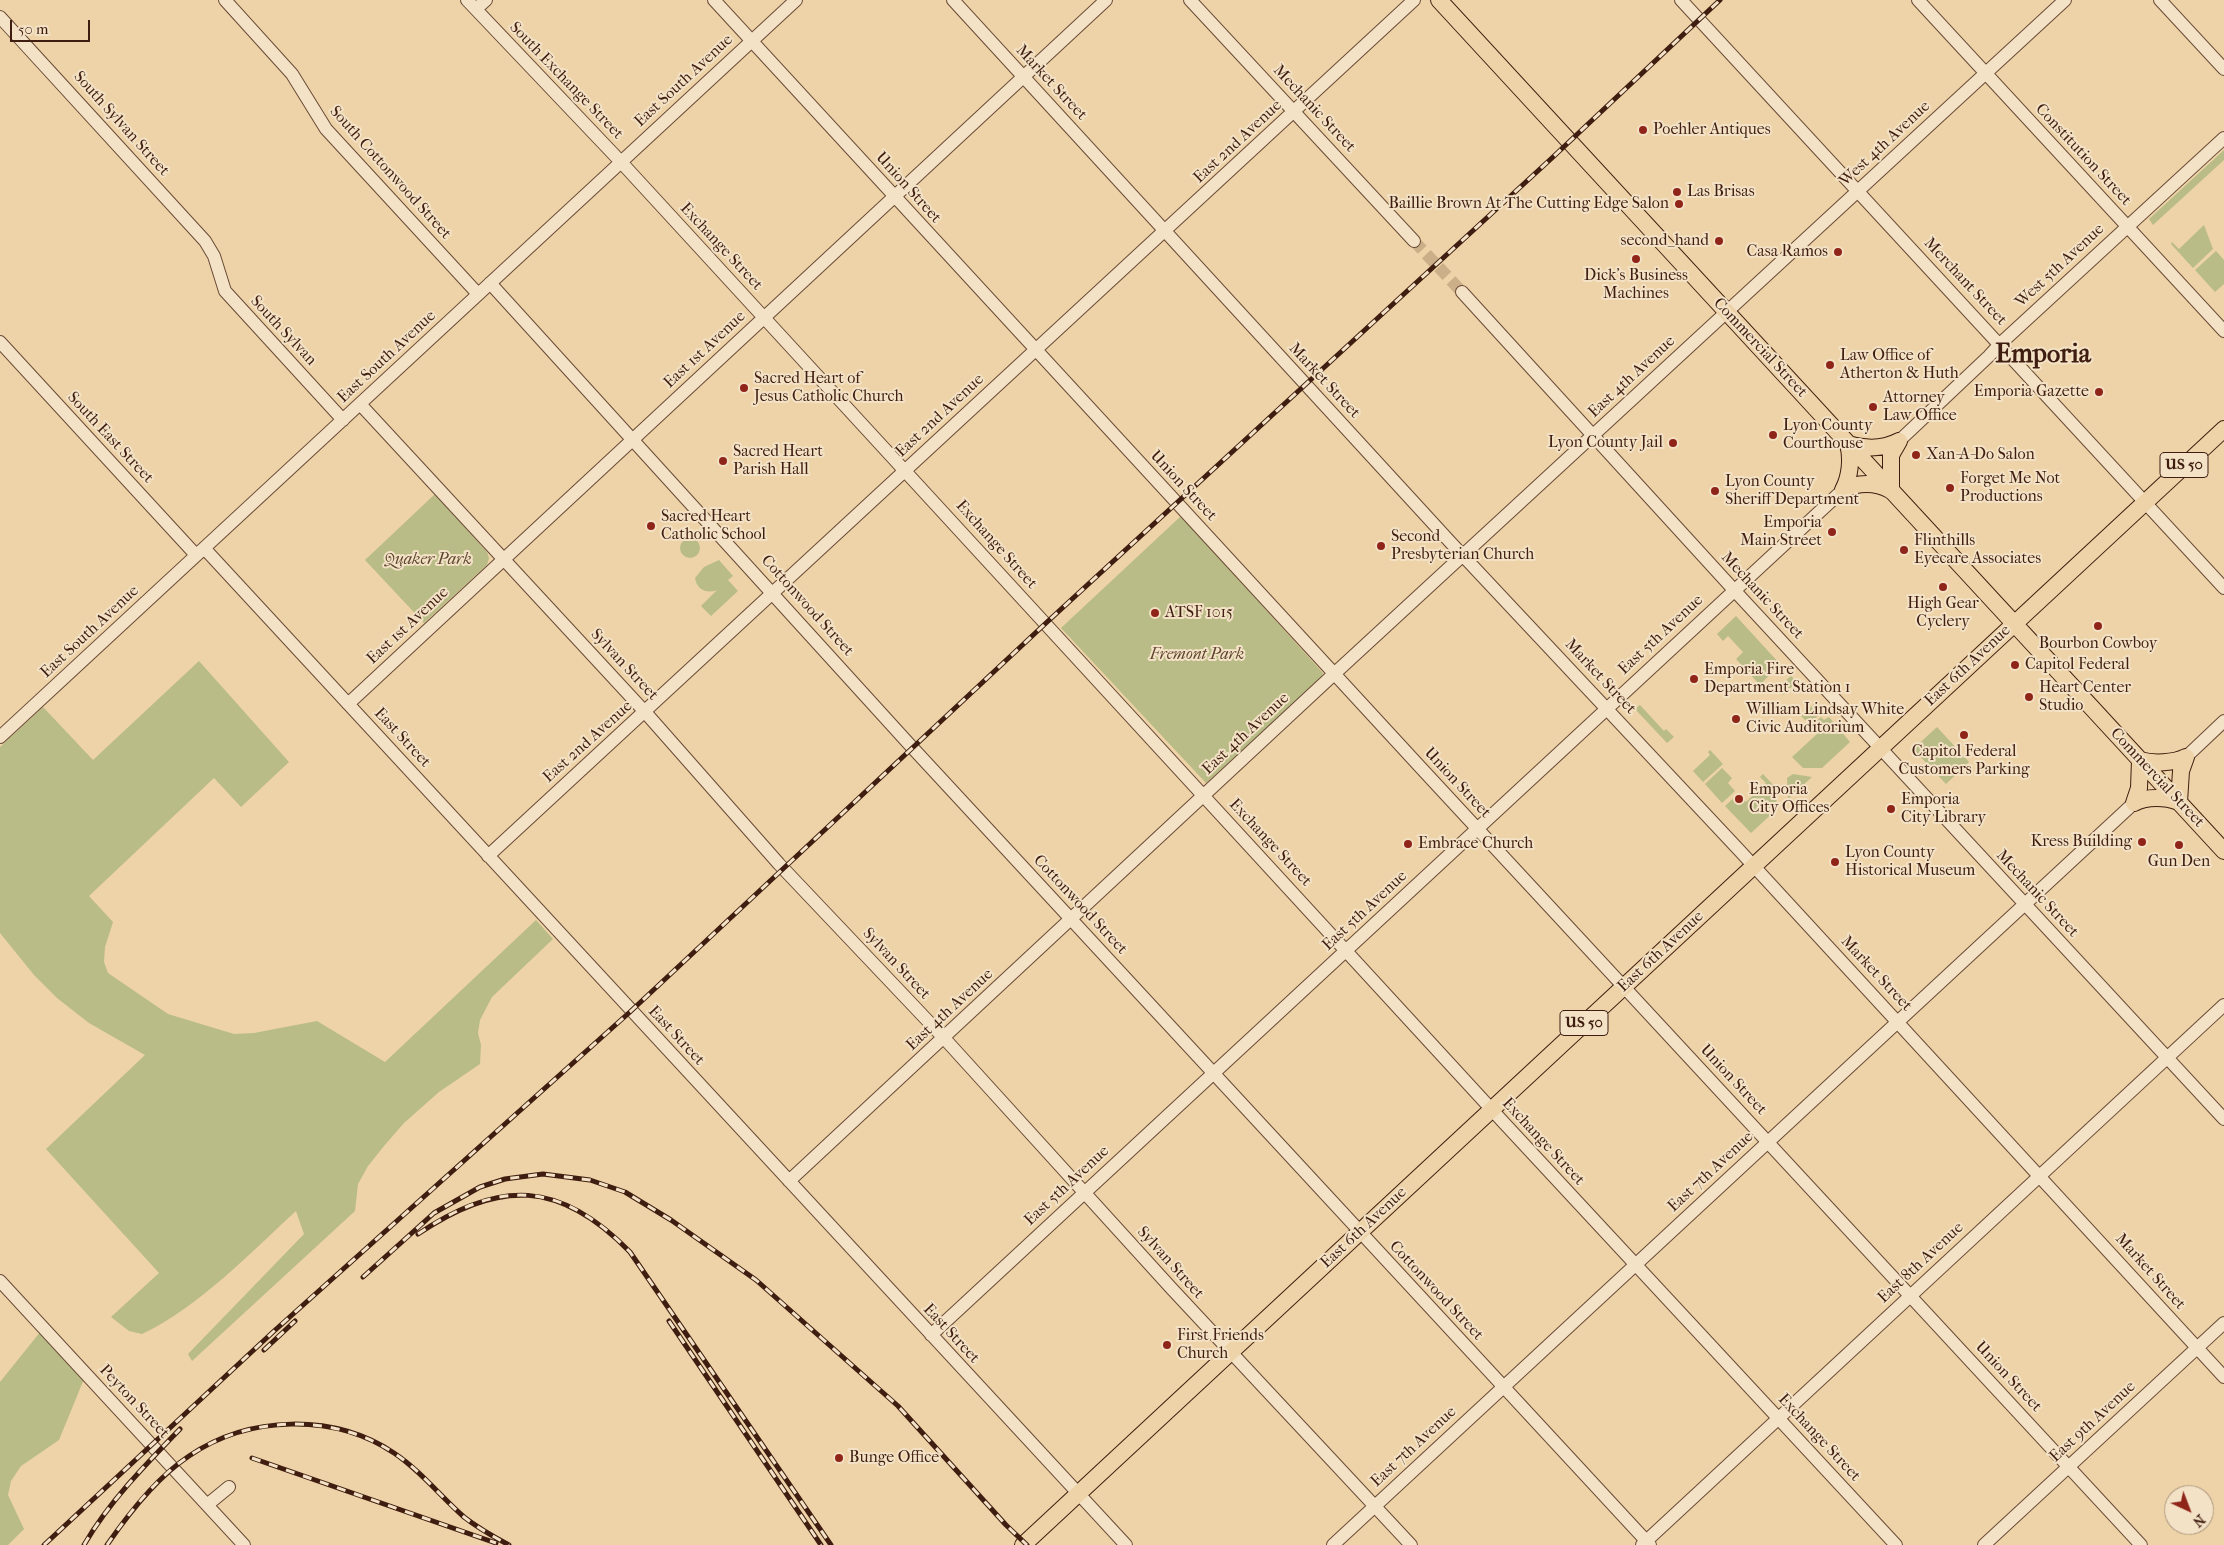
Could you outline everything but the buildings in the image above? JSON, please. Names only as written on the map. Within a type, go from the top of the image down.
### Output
[{"type":"main road","name":"Commercial Street","points":[[1439,0],[2224,851]]},
{"type":"main road","name":"US 50","points":[[2145,501],[2224,429]]},
{"type":"main road","points":[[1842,490],[1847,480],[1850,461],[1848,444],[1860,447],[1883,447],[1899,441]]},
{"type":"main road","points":[[1842,490],[1856,485],[1875,484],[1891,490],[1891,455],[1899,441]]},
{"type":"main road","name":"East 6th Avenue","points":[[1023,1545],[2145,501]]},
{"type":"main road","points":[[2134,803],[2139,788],[2140,760],[2149,762],[2176,761],[2186,757]]},
{"type":"main road","points":[[2134,803],[2142,799],[2168,798],[2179,802],[2181,771],[2186,757]]},
{"type":"street","name":"South Cottonwood Street","points":[[225,0],[292,74],[326,129],[478,294]]},
{"type":"street","points":[[472,5],[486,0]]},
{"type":"street","name":"Union Street","points":[[714,0],[1334,674],[2070,1466],[2141,1545]]},
{"type":"street","name":"East South Avenue","points":[[0,737],[796,0]]},
{"type":"street","name":"Market Street","points":[[953,0],[1463,555],[1898,1022],[2224,1377]]},
{"type":"street","name":"East 1st Avenue","points":[[348,704],[1106,0]]},
{"type":"street","name":"Mechanic Street","points":[[1190,0],[1414,241]]},
{"type":"street","name":"East 2nd Avenue","points":[[488,856],[1414,0]]},
{"type":"street","name":"Merchant Street","points":[[1681,0],[2224,588]]},
{"type":"street","name":"West 4th Avenue","points":[[1726,312],[2066,0]]},
{"type":"street","points":[[2160,0],[2224,69]]},
{"type":"street","name":"Constitution Street","points":[[1920,1],[2224,331]]},
{"type":"street","name":"South Exchange Street","points":[[472,5],[621,162]]},
{"type":"street","name":"South Sylvan Street","points":[[0,17],[206,241],[214,256]]},
{"type":"street","name":"West 5th Avenue","points":[[1899,441],[2000,344],[2224,138]]},
{"type":"street","name":"Exchange Street","points":[[621,162],[1492,1110],[1896,1545]]},
{"type":"street","name":"South Sylvan","points":[[214,256],[221,283],[229,297],[343,420]]},
{"type":"street","name":"Cottonwood Street","points":[[490,283],[773,592],[909,744],[1646,1544]]},
{"type":"street","name":"Mechanic Street","points":[[1462,292],[1594,434],[1734,590],[2224,1119]]},
{"type":"street","name":"East 4th Avenue","points":[[789,1181],[1726,312]]},
{"type":"street","name":"South East Street","points":[[0,342],[200,552]]},
{"type":"street","name":"Sylvan Street","points":[[360,404],[645,712],[779,864],[944,1038],[1230,1352],[1411,1545]]},
{"type":"street","name":"East 5th Avenue","points":[[930,1335],[1842,490]]},
{"type":"street","name":"East Street","points":[[200,552],[348,704],[1126,1545]]},
{"type":"street","points":[[2186,757],[2224,721]]},
{"type":"street","name":"East 7th Avenue","points":[[1333,1545],[2134,803]]},
{"type":"street","name":"East 8th Avenue","points":[[1646,1544],[1910,1295],[2224,1005]]},
{"type":"street","name":"Peyton Street","points":[[0,1281],[244,1545]]},
{"type":"street","name":"East 9th Avenue","points":[[1984,1545],[2224,1323]]},
{"type":"street","points":[[207,1506],[229,1487]]},
{"type":"green space","points":[[2224,150],[2224,160],[2153,225],[2149,219]]},
{"type":"green space","points":[[2204,225],[2213,249],[2193,268],[2171,244],[2172,242],[2179,249]]},
{"type":"green space","points":[[2216,251],[2224,260],[2224,284],[2215,292],[2195,270]]},
{"type":"green space","name":"Quaker Park","points":[[435,494],[487,552],[489,558],[487,565],[424,623],[365,560]]},
{"type":"green space","name":"Fremont Park","points":[[1181,516],[1323,673],[1321,678],[1206,783],[1061,628]]},
{"type":"green space","points":[[690,538],[697,541],[700,548],[697,555],[690,558],[683,555],[680,548],[683,541]]},
{"type":"green space","points":[[719,560],[733,576],[728,580],[738,591],[711,616],[701,606],[717,590],[710,592],[703,590],[698,586],[695,578],[704,567]]},
{"type":"green space","points":[[1736,616],[1780,664],[1760,685],[1736,659],[1743,652],[1728,636],[1723,641],[1717,634]]},
{"type":"green space","points":[[199,661],[289,762],[241,807],[214,778],[89,896],[113,922],[105,947],[104,962],[108,973],[168,1014],[234,1034],[254,1033],[317,1021],[385,1062],[536,920],[553,939],[492,997],[480,1020],[478,1033],[481,1045],[480,1064],[439,1092],[404,1123],[368,1166],[358,1184],[355,1211],[192,1361],[188,1354],[304,1234],[296,1211],[204,1294],[163,1323],[142,1334],[129,1331],[111,1317],[159,1273],[46,1149],[145,1055],[89,1023],[57,998],[34,975],[0,933],[0,747],[43,707],[93,760]]},
{"type":"green space","points":[[1791,676],[1797,682],[1783,695],[1777,688]]},
{"type":"green space","points":[[1814,704],[1822,712],[1809,724],[1801,716]]},
{"type":"green space","points":[[1640,705],[1664,731],[1666,729],[1674,737],[1667,743],[1635,709]]},
{"type":"green space","points":[[1821,717],[1824,720],[1829,717],[1850,742],[1822,768],[1803,768],[1792,757],[1817,734],[1811,726]]},
{"type":"green space","points":[[1937,727],[1969,762],[1946,784],[1913,749]]},
{"type":"green space","points":[[1710,750],[1723,764],[1703,782],[1693,771],[1710,755],[1708,752]]},
{"type":"green space","points":[[1722,768],[1732,778],[1728,783],[1735,791],[1722,803],[1705,784]]},
{"type":"green space","points":[[1763,774],[1777,789],[1776,810],[1751,833],[1725,806],[1738,794],[1746,802],[1766,783],[1760,777]]},
{"type":"green space","points":[[1793,774],[1812,777],[1788,799],[1787,778]]},
{"type":"green space","points":[[41,1331],[84,1379],[59,1440],[21,1466],[11,1481],[8,1495],[24,1529],[8,1545],[0,1545],[0,1382]]},
{"type":"tunnel","points":[[1414,241],[1462,292]]},
{"type":"railway","points":[[44,1545],[273,1332],[631,1011],[1046,623],[1553,157],[1720,0]]},
{"type":"railway","points":[[363,1277],[434,1213],[480,1187],[505,1179],[543,1174],[590,1180],[625,1192],[671,1220],[756,1280],[898,1406],[1006,1525],[1027,1545]]},
{"type":"railway","points":[[418,1234],[447,1216],[475,1203],[502,1197],[528,1195],[554,1200],[579,1211],[604,1228],[630,1252],[831,1545]]},
{"type":"railway","points":[[264,1350],[295,1321]]},
{"type":"railway","points":[[669,1321],[821,1545]]},
{"type":"railway","points":[[107,1545],[154,1485],[189,1456],[213,1442],[238,1433],[264,1426],[292,1424],[319,1426],[345,1431],[370,1440],[394,1453],[422,1476],[464,1517],[509,1545]]},
{"type":"railway","points":[[84,1545],[116,1499],[180,1429]]},
{"type":"railway","points":[[252,1458],[496,1543]]},
{"type":"place","name":"Poehler Antiques","points":[[1643,130]]},
{"type":"place","name":"Las Brisas","points":[[1677,192]]},
{"type":"place","name":"Baillie Brown At The Cutting Edge Salon","points":[[1679,204]]},
{"type":"place","name":"second_hand","points":[[1719,241]]},
{"type":"place","name":"Casa Ramos","points":[[1838,252]]},
{"type":"place","name":"Dick's Business Machines","points":[[1636,259]]},
{"type":"place","name":"Law Office of Atherton & Huth","points":[[1830,365]]},
{"type":"place","name":"Sacred Heart of Jesus Catholic Church","points":[[744,388]]},
{"type":"place","name":"Emporia Gazette","points":[[2099,392]]},
{"type":"place","name":"Attorney Law Office","points":[[1873,407]]},
{"type":"place","name":"Lyon County Courthouse","points":[[1773,435]]},
{"type":"place","name":"Lyon County Jail","points":[[1673,443]]},
{"type":"place","name":"Xan-A-Do Salon","points":[[1916,455]]},
{"type":"place","name":"Sacred Heart Parish Hall","points":[[723,461]]},
{"type":"place","name":"Forget Me Not Productions","points":[[1950,488]]},
{"type":"place","name":"Lyon County Sheriff Department","points":[[1715,491]]},
{"type":"place","name":"Sacred Heart Catholic School","points":[[651,526]]},
{"type":"place","name":"Emporia Main Street","points":[[1832,532]]},
{"type":"place","name":"Second Presbyterian Church","points":[[1381,546]]},
{"type":"place","name":"Flinthills Eyecare Associates","points":[[1904,550]]},
{"type":"place","name":"High Gear Cyclery","points":[[1943,587]]},
{"type":"place","name":"ATSF 1015","points":[[1155,613]]},
{"type":"place","name":"Bourbon Cowboy","points":[[2098,626]]},
{"type":"place","name":"Capitol Federal","points":[[2015,665]]},
{"type":"place","name":"Emporia Fire Department Station 1","points":[[1694,679]]},
{"type":"place","name":"Heart Center Studio","points":[[2029,697]]},
{"type":"place","name":"William Lindsay White Civic Auditorium","points":[[1736,719]]},
{"type":"place","name":"Capitol Federal Customers Parking","points":[[1964,735]]},
{"type":"place","name":"Emporia City Offices","points":[[1739,799]]},
{"type":"place","name":"Emporia City Library","points":[[1891,809]]},
{"type":"place","name":"Kress Building","points":[[2142,842]]},
{"type":"place","name":"Embrace Church","points":[[1408,844]]},
{"type":"place","name":"Gun Den","points":[[2179,845]]},
{"type":"place","name":"Lyon County Historical Museum","points":[[1835,862]]},
{"type":"place","name":"First Friends Church","points":[[1167,1345]]},
{"type":"place","name":"Bunge Office","points":[[839,1458]]},
{"type":"district","name":"Emporia","points":[[2043,356]]}]
